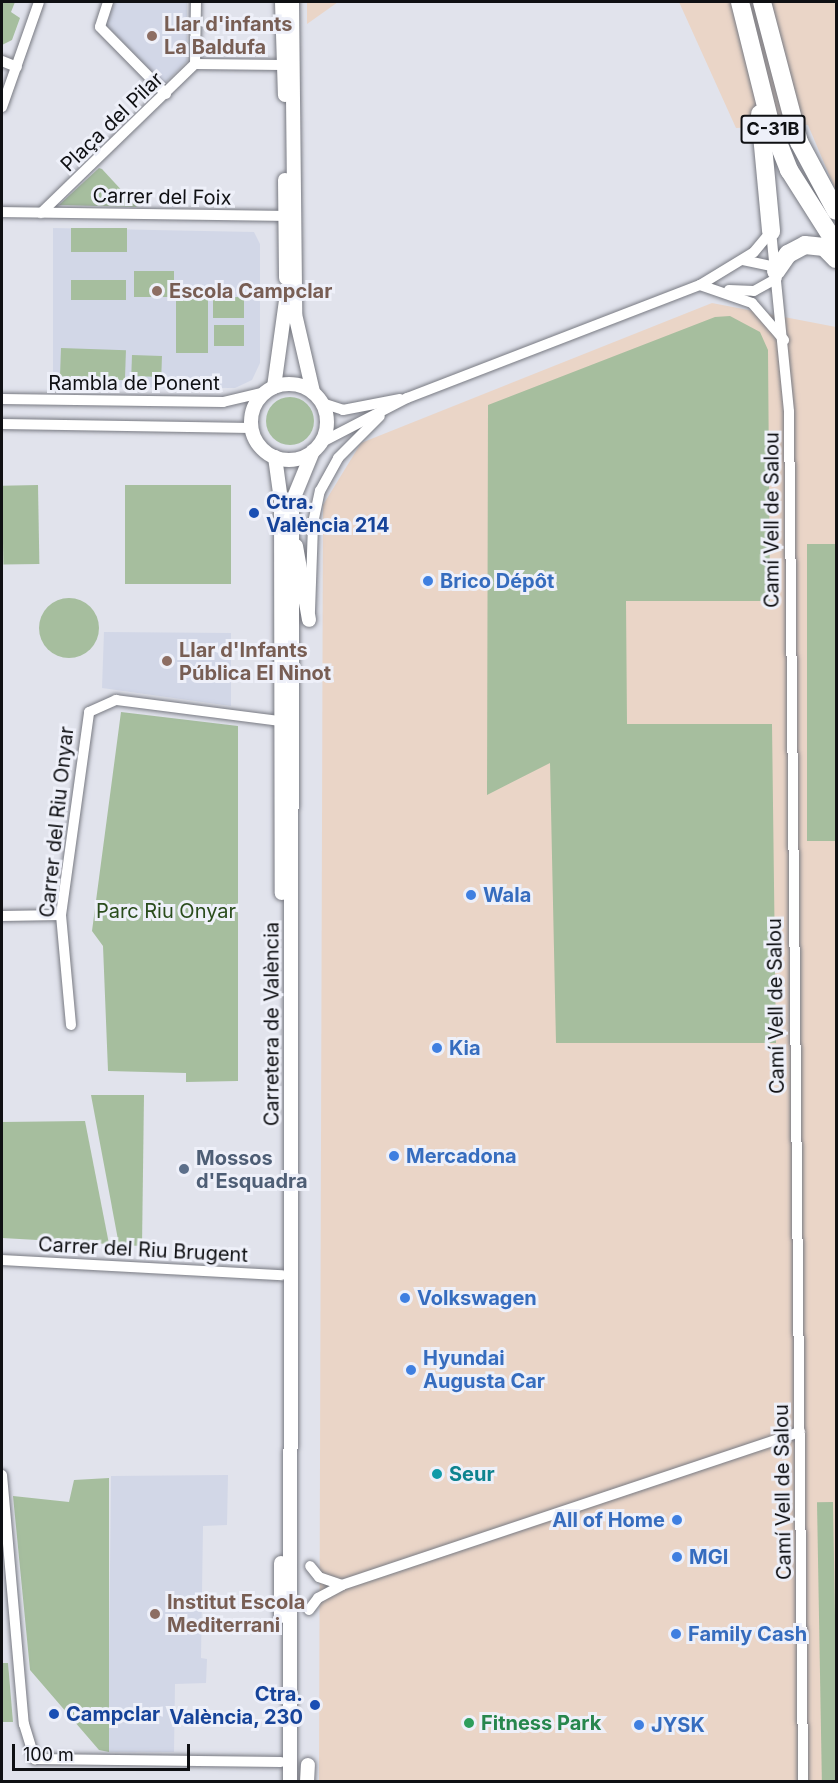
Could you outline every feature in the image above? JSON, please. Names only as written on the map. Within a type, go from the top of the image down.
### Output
[{"type":"highway","name":"C-31B","points":[[740,2],[754,61],[789,170],[837,244]]},
{"type":"highway","name":"C-31B","points":[[762,2],[799,142],[837,211]]},
{"type":"highway","points":[[754,61],[771,231]]},
{"type":"highway","points":[[776,272],[788,254],[805,245],[824,248],[837,259]]},
{"type":"main road","points":[[292,3],[296,314],[317,397],[327,425],[318,446],[293,460],[275,458],[256,441],[251,428],[252,412],[270,389],[286,318],[282,65],[292,3]]},
{"type":"main road","points":[[270,389],[295,384],[317,397]]},
{"type":"main road","name":"Carretera de València","points":[[290,1782],[292,502],[318,446]]},
{"type":"main road","name":"Carretera de València","points":[[275,458],[281,500],[281,1782]]},
{"type":"main road","points":[[292,539],[304,576],[309,620]]},
{"type":"main road","points":[[307,1782],[308,1765]]},
{"type":"street","points":[[2,107],[39,2]]},
{"type":"street","points":[[108,2],[100,27],[166,94]]},
{"type":"street","points":[[196,2],[195,63],[282,65]]},
{"type":"street","points":[[2,61],[17,67]]},
{"type":"street","name":"Plaça del Pilar","points":[[41,213],[166,94],[195,63]]},
{"type":"street","name":"Carrer del Foix","points":[[2,212],[285,216]]},
{"type":"street","points":[[317,397],[343,410],[406,398],[700,285],[739,261],[771,231]]},
{"type":"street","name":"Camí Vell de Salou","points":[[771,231],[784,341],[803,1782]]},
{"type":"street","points":[[739,261],[776,272]]},
{"type":"street","points":[[700,285],[723,290],[754,291],[776,272]]},
{"type":"street","points":[[723,290],[752,303],[784,341]]},
{"type":"street","name":"Rambla de Ponent","points":[[2,399],[223,402],[270,389]]},
{"type":"street","points":[[318,446],[384,413],[406,398]]},
{"type":"street","points":[[309,620],[312,523],[320,491],[338,458],[384,413]]},
{"type":"street","name":"Rambla de Ponent","points":[[2,424],[251,428]]},
{"type":"street","name":"Carrer del Riu Onyar","points":[[71,1025],[61,915],[83,731],[96,705],[117,700],[280,721]]},
{"type":"street","points":[[2,916],[61,915]]},
{"type":"street","name":"Carrer del Riu Brugent","points":[[2,1260],[282,1275]]},
{"type":"street","points":[[309,1610],[318,1598],[342,1585],[800,1432]]},
{"type":"street","points":[[2,1475],[24,1724],[35,1759],[281,1762]]},
{"type":"street","points":[[310,1566],[319,1577],[342,1585]]},
{"type":"shaded area","name":"Llar d'infants La Baldufa","points":[[114,2],[187,2],[187,61],[164,84],[106,25]]},
{"type":"shaded area","points":[[307,2],[338,2],[307,24]]},
{"type":"shaded area","points":[[679,2],[836,2],[836,191],[808,125],[736,128]]},
{"type":"shaded area","name":"Escola Campclar","points":[[53,228],[254,232],[260,244],[260,363],[252,380],[235,388],[53,387]]},
{"type":"shaded area","points":[[712,303],[836,327],[836,1781],[319,1782],[323,505],[361,443]]},
{"type":"shaded area","name":"Llar d'Infants Pública El Ninot","points":[[104,632],[231,633],[231,706],[102,688]]},
{"type":"shaded area","name":"Institut Escola Mediterrani","points":[[228,1475],[227,1525],[203,1526],[201,1658],[207,1659],[206,1683],[175,1684],[174,1752],[108,1752],[111,1476]]},
{"type":"green space","points":[[2,2],[15,2],[11,12],[20,18],[12,40],[2,45]]},
{"type":"green space","points":[[99,168],[137,207],[59,205]]},
{"type":"green space","points":[[71,228],[127,228],[127,252],[71,252]]},
{"type":"green space","points":[[134,271],[174,271],[174,297],[134,297]]},
{"type":"green space","points":[[71,280],[126,280],[126,300],[71,300]]},
{"type":"green space","points":[[176,288],[208,288],[208,353],[176,353]]},
{"type":"green space","points":[[213,297],[244,297],[244,318],[213,318]]},
{"type":"green space","points":[[730,316],[760,332],[768,350],[770,601],[626,601],[627,724],[772,724],[776,1043],[556,1043],[550,763],[487,795],[488,405],[715,317]]},
{"type":"green space","points":[[214,325],[244,325],[244,346],[214,346]]},
{"type":"green space","points":[[61,348],[126,350],[125,380],[60,378]]},
{"type":"green space","points":[[132,355],[162,356],[161,377],[131,376]]},
{"type":"green space","points":[[290,397],[307,404],[314,421],[307,438],[290,445],[273,438],[266,421],[273,404]]},
{"type":"green space","points":[[38,485],[39,564],[3,565],[2,486]]},
{"type":"green space","points":[[125,485],[231,485],[231,584],[125,584]]},
{"type":"green space","points":[[807,544],[836,544],[836,841],[807,841]]},
{"type":"green space","points":[[69,598],[86,603],[94,611],[99,628],[94,645],[86,653],[69,658],[52,653],[44,645],[39,628],[44,611],[52,603]]},
{"type":"green space","name":"Parc Riu Onyar","points":[[121,712],[238,726],[238,1081],[186,1082],[186,1073],[108,1071],[103,946],[92,931]]},
{"type":"green space","points":[[91,1095],[144,1095],[142,1246],[119,1245]]},
{"type":"green space","points":[[85,1121],[109,1244],[2,1238],[2,1122]]},
{"type":"green space","points":[[109,1478],[109,1752],[99,1750],[30,1670],[13,1496],[69,1502],[74,1480]]},
{"type":"green space","points":[[817,1502],[833,1502],[836,1781],[822,1781]]},
{"type":"green space","points":[[2,1663],[8,1663],[13,1722],[2,1722]]},
{"type":"place","name":"Llar d'infants La Baldufa","points":[[152,36]]},
{"type":"place","name":"Escola Campclar","points":[[157,291]]},
{"type":"place","name":"Ctra. València 214","points":[[254,513]]},
{"type":"place","name":"Brico Dépôt","points":[[428,581]]},
{"type":"place","name":"Llar d'Infants Pública El Ninot","points":[[167,661]]},
{"type":"place","name":"Wala","points":[[471,895]]},
{"type":"place","name":"Kia","points":[[437,1048]]},
{"type":"place","name":"Mercadona","points":[[394,1156]]},
{"type":"place","name":"Mossos d'Esquadra","points":[[184,1169]]},
{"type":"place","name":"Volkswagen","points":[[405,1298]]},
{"type":"place","name":"Hyundai Augusta Car","points":[[411,1370]]},
{"type":"place","name":"Seur","points":[[437,1474]]},
{"type":"place","name":"All of Home","points":[[677,1520]]},
{"type":"place","name":"MGI","points":[[677,1557]]},
{"type":"place","name":"Institut Escola Mediterrani","points":[[155,1614]]},
{"type":"place","name":"Family Cash","points":[[676,1634]]},
{"type":"place","name":"Ctra. València, 230","points":[[315,1705]]},
{"type":"place","name":"Campclar","points":[[54,1714]]},
{"type":"place","name":"Fitness Park","points":[[469,1723]]},
{"type":"place","name":"JYSK","points":[[639,1725]]}]
